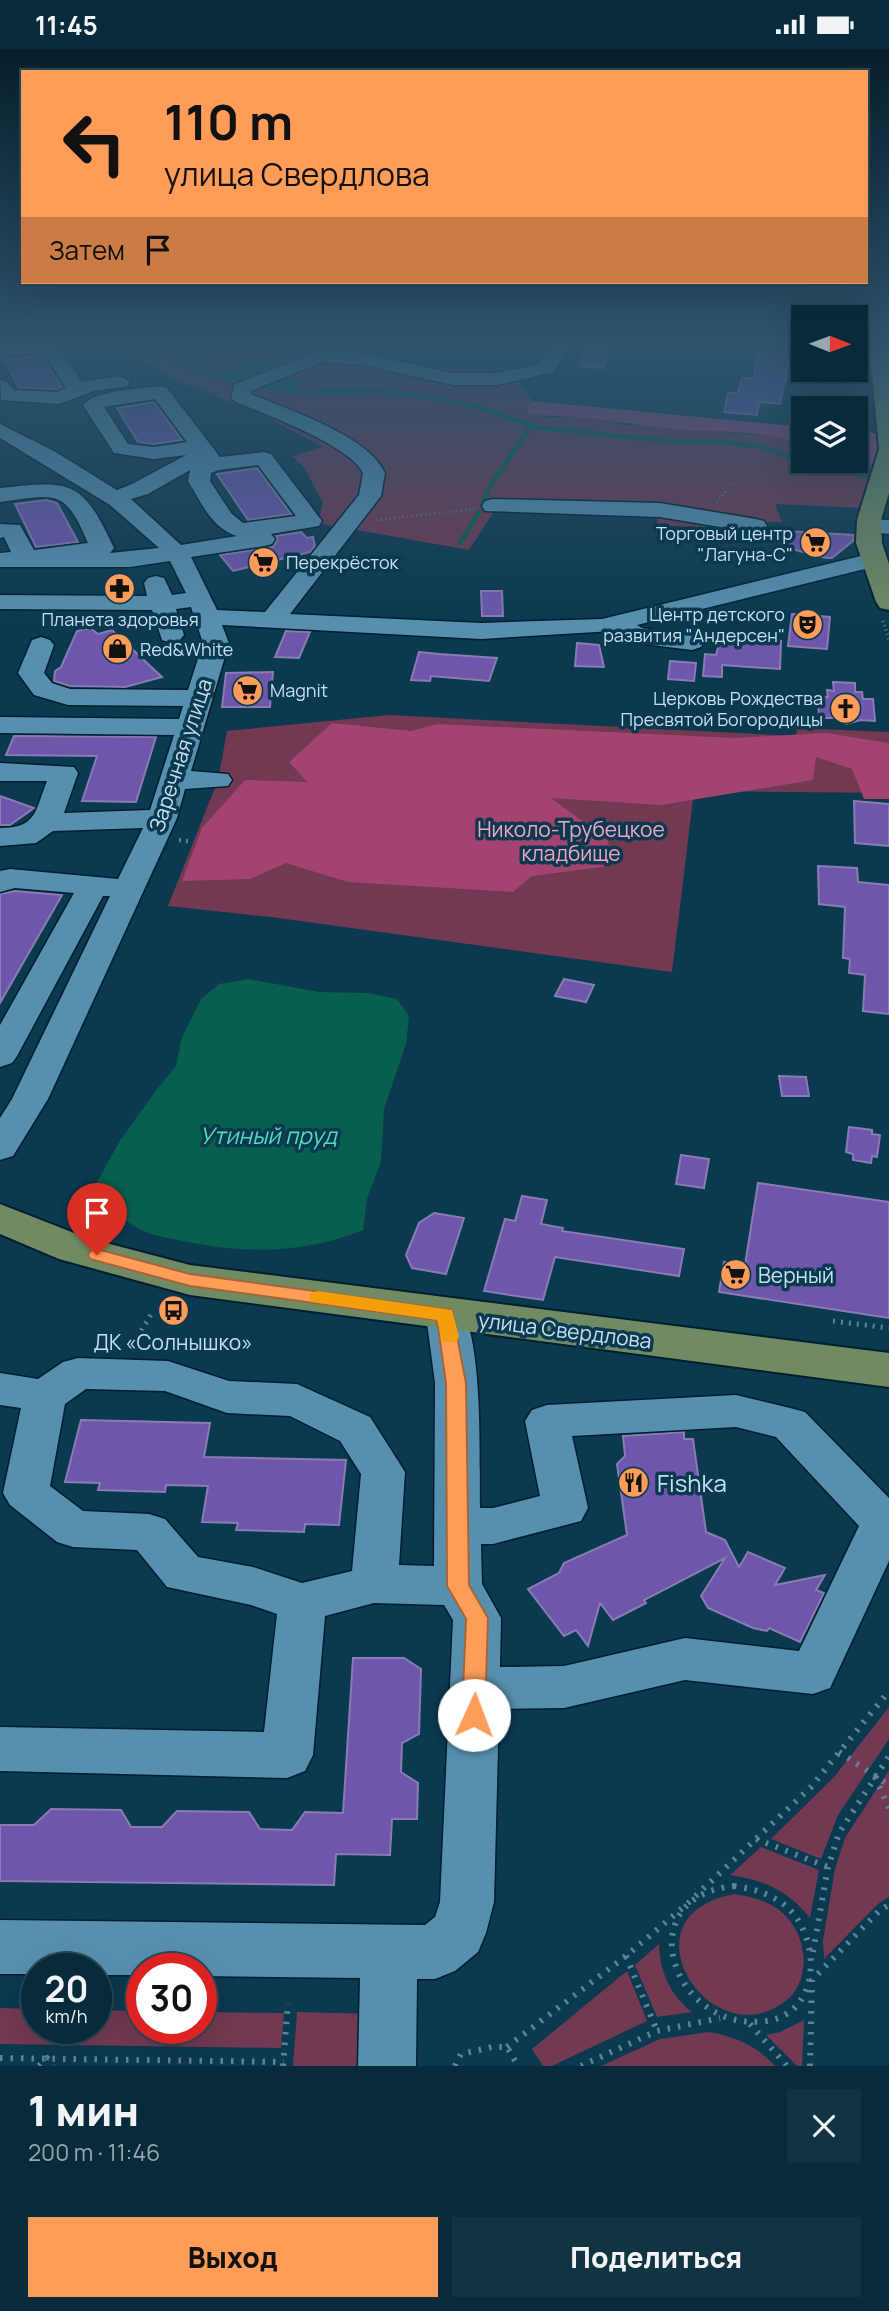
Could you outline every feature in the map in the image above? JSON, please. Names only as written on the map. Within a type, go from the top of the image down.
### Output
[{"type":"main road","points":[[883,437],[885,460],[879,527],[869,543],[889,602]]},
{"type":"main road","name":"улица Свердлова","points":[[2,1226],[74,1249],[190,1280],[889,1370]]},
{"type":"street","name":"Заречная улица","points":[[0,1147],[15,1098],[129,888],[162,818],[216,643],[203,608],[177,554],[135,514],[127,493],[77,472],[31,437]]},
{"type":"street","points":[[113,437],[121,449],[264,458],[294,447],[344,440]]},
{"type":"street","points":[[193,437],[206,455]]},
{"type":"street","points":[[272,620],[370,496],[374,485],[373,470],[363,457],[337,437]]},
{"type":"street","points":[[206,455],[199,481],[227,523],[234,529],[243,531],[311,521],[264,458]]},
{"type":"street","points":[[125,466],[127,493],[206,455]]},
{"type":"street","points":[[0,482],[77,472]]},
{"type":"street","points":[[0,495],[44,490],[68,493],[79,502],[102,548],[0,560]]},
{"type":"street","points":[[485,507],[660,510],[756,526]]},
{"type":"street","points":[[26,558],[130,560],[320,529]]},
{"type":"street","points":[[0,531],[12,530],[26,558]]},
{"type":"street","points":[[130,560],[151,568],[164,603],[171,635]]},
{"type":"street","points":[[0,602],[164,603],[272,620],[481,631],[549,630],[602,627],[873,560]]},
{"type":"street","points":[[618,623],[635,635],[692,642]]},
{"type":"street","points":[[41,645],[32,673],[43,689],[68,697],[199,698]]},
{"type":"street","points":[[0,725],[191,727]]},
{"type":"street","points":[[0,772],[64,773],[46,822]]},
{"type":"street","points":[[175,780],[218,780]]},
{"type":"street","points":[[0,837],[25,837],[46,822],[162,818]]},
{"type":"street","points":[[0,883],[10,878],[129,888]]},
{"type":"street","points":[[0,1056],[93,886]]},
{"type":"street","points":[[0,1947],[389,1954],[435,1952],[458,1933],[467,1902],[477,1618],[458,1586],[456,1383],[446,1315]]},
{"type":"street","points":[[374,1584],[383,1472],[355,1429],[297,1400],[227,1397],[168,1376],[78,1373],[46,1396],[26,1493],[73,1529],[149,1532],[184,1574],[253,1586],[302,1603],[374,1584],[458,1586]]},
{"type":"street","points":[[0,1389],[46,1396]]},
{"type":"street","points":[[457,1526],[493,1526],[565,1508],[547,1421],[736,1411],[790,1424],[884,1522],[813,1673],[685,1659],[564,1686],[475,1688]]},
{"type":"street","points":[[0,1749],[287,1755],[302,1603]]},
{"type":"street","points":[[387,2066],[389,1954]]},
{"type":"path","points":[[347,523],[485,507]]},
{"type":"path","points":[[124,1374],[131,1345],[152,1313]]},
{"type":"path","points":[[833,1321],[889,1328]]},
{"type":"path","points":[[455,2066],[461,2054],[492,2047],[507,2047],[626,1956],[686,1905],[811,1787],[889,1691]]},
{"type":"path","points":[[839,1752],[889,1785]]},
{"type":"path","points":[[810,2066],[813,1953],[828,1867],[839,1833],[889,1756]]},
{"type":"path","points":[[875,1776],[889,1808]]},
{"type":"path","points":[[756,1839],[828,1867]]},
{"type":"path","points":[[813,1953],[804,1927],[786,1905],[761,1891],[734,1885],[708,1890],[686,1905],[673,1926],[670,1952],[678,1979],[696,2002],[721,2018],[750,2024],[777,2018],[799,2003],[812,1980],[880,1910],[889,1905]]},
{"type":"path","points":[[626,1956],[657,2031]]},
{"type":"path","points":[[0,2058],[284,2064],[288,2003]]},
{"type":"path","points":[[581,2066],[657,2031],[721,2018]]},
{"type":"path","points":[[750,2024],[787,2066]]},
{"type":"path","points":[[507,2047],[517,2066]]},
{"type":"path","points":[[38,2066],[47,2058]]},
{"type":"path","points":[[47,2058],[53,2066]]},
{"type":"green space","points":[[304,437],[784,437],[791,440],[791,473],[868,473],[868,465],[878,466],[864,508],[775,504],[782,522],[740,522],[742,530],[657,525],[658,512],[496,508],[469,550],[318,523],[323,503],[304,467],[292,456],[323,447]]},
{"type":"green space","points":[[868,437],[883,437],[878,466],[868,465]]},
{"type":"green space","name":"Николо-Трубецкое кладбище","points":[[389,715],[796,736],[797,728],[889,732],[889,793],[694,791],[672,972],[271,917],[168,906],[218,780],[227,731]]},
{"type":"green space","points":[[332,723],[411,731],[437,724],[734,738],[826,733],[889,743],[889,799],[864,799],[852,769],[816,757],[813,780],[661,805],[551,798],[608,840],[610,866],[532,876],[513,892],[348,882],[286,863],[250,879],[182,881],[202,828],[245,780],[307,782],[289,762]]},
{"type":"green space","points":[[889,1707],[889,1739],[838,1815],[821,1859],[771,1839],[834,1777]]},
{"type":"green space","points":[[889,1770],[889,1897],[878,1904],[824,1959],[823,1940],[835,1869],[845,1838]]},
{"type":"green space","points":[[761,1847],[819,1870],[810,1918],[775,1888],[730,1875]]},
{"type":"green space","points":[[735,1894],[764,1901],[789,1919],[801,1943],[804,1957],[800,1982],[793,1994],[783,2003],[755,2014],[728,2011],[704,1997],[687,1976],[679,1951],[683,1927],[701,1907]]},
{"type":"green space","points":[[659,1944],[661,1964],[668,1982],[678,1998],[692,2012],[657,2017],[635,1965]]},
{"type":"green space","points":[[627,1971],[647,2021],[552,2066],[543,2066],[532,2049]]},
{"type":"green space","points":[[0,2008],[21,2009],[21,2044],[112,2044],[112,2010],[126,2011],[126,2044],[217,2044],[217,2012],[284,2013],[281,2048],[0,2044]]},
{"type":"green space","points":[[297,2012],[373,2014],[371,2066],[293,2066]]},
{"type":"green space","points":[[804,2020],[802,2066],[797,2066],[766,2035],[780,2032]]},
{"type":"green space","points":[[709,2032],[745,2043],[775,2066],[601,2066],[660,2039]]},
{"type":"water","name":"Утиный пруд","points":[[248,979],[319,992],[367,993],[397,999],[409,1016],[406,1044],[384,1109],[381,1161],[367,1199],[363,1230],[319,1244],[297,1247],[251,1250],[206,1245],[138,1229],[117,1213],[95,1186],[119,1142],[176,1066],[182,1037],[201,999],[219,984]]},
{"type":"building","points":[[135,437],[180,437],[182,440],[154,444],[138,442]]},
{"type":"building","points":[[257,468],[291,514],[248,520],[217,474]]},
{"type":"building","points":[[46,500],[57,503],[78,542],[36,547],[15,504]]},
{"type":"building","name":"Торговый центр \"Лагуна-С\"","points":[[768,530],[854,535],[853,541],[832,558],[826,558],[792,549],[763,534]]},
{"type":"building","points":[[301,532],[307,538],[313,537],[315,546],[310,552],[233,571],[220,555],[273,547],[276,536]]},
{"type":"building","points":[[481,591],[502,591],[503,616],[482,616]]},
{"type":"building","points":[[792,614],[830,617],[827,649],[788,646]]},
{"type":"building","points":[[90,628],[98,634],[112,630],[162,677],[125,687],[70,686],[54,681],[55,671],[61,667],[77,631]]},
{"type":"building","points":[[286,631],[310,632],[299,658],[275,657]]},
{"type":"building","points":[[721,636],[781,641],[780,669],[722,665],[722,677],[703,676],[705,654],[716,655]]},
{"type":"building","points":[[577,643],[599,645],[604,667],[575,666]]},
{"type":"building","points":[[419,652],[497,658],[489,681],[431,676],[430,681],[411,680]]},
{"type":"building","points":[[670,661],[696,663],[694,681],[668,679]]},
{"type":"building","name":"Magnit","points":[[273,672],[270,707],[222,707],[226,673]]},
{"type":"building","name":"Церковь Рождества Пресвятой Богородицы","points":[[833,682],[855,683],[855,692],[862,692],[863,699],[873,699],[875,721],[861,720],[846,724],[835,718],[819,718],[818,696],[828,697],[827,690],[834,691]]},
{"type":"building","points":[[14,736],[156,737],[136,802],[82,801],[97,756],[6,755]]},
{"type":"building","points":[[0,796],[34,808],[10,825],[0,825]]},
{"type":"building","points":[[854,801],[889,804],[889,846],[855,843]]},
{"type":"building","points":[[818,866],[857,868],[858,882],[889,885],[889,1014],[863,1011],[865,975],[849,973],[850,959],[843,958],[845,907],[819,904]]},
{"type":"building","points":[[15,891],[62,895],[0,1003],[0,894]]},
{"type":"building","points":[[564,979],[594,985],[586,1002],[555,996]]},
{"type":"building","points":[[779,1076],[806,1077],[809,1096],[782,1096]]},
{"type":"building","points":[[849,1127],[872,1130],[872,1134],[880,1135],[877,1157],[872,1156],[871,1163],[853,1160],[853,1154],[846,1152]]},
{"type":"building","points":[[681,1155],[709,1159],[704,1188],[676,1184]]},
{"type":"building","points":[[758,1183],[889,1202],[889,1318],[719,1292],[724,1262],[745,1265]]},
{"type":"building","points":[[522,1196],[547,1200],[541,1224],[563,1228],[562,1231],[684,1249],[679,1276],[555,1257],[543,1300],[484,1291],[505,1219],[515,1221]]},
{"type":"building","points":[[434,1213],[464,1218],[446,1274],[412,1268],[406,1255],[419,1223]]},
{"type":"building","points":[[81,1420],[210,1423],[204,1457],[346,1460],[339,1525],[305,1524],[304,1532],[236,1530],[238,1523],[202,1522],[208,1486],[166,1485],[165,1492],[98,1490],[100,1483],[65,1482]]},
{"type":"building","points":[[684,1432],[684,1439],[693,1439],[706,1532],[725,1540],[739,1567],[748,1552],[785,1568],[775,1585],[825,1575],[816,1590],[824,1593],[800,1642],[769,1628],[767,1631],[753,1628],[708,1608],[701,1596],[725,1558],[644,1600],[646,1603],[613,1620],[600,1603],[588,1646],[576,1630],[564,1636],[528,1589],[559,1573],[564,1563],[627,1535],[617,1464],[625,1456],[623,1436]]},
{"type":"building","points":[[353,1658],[404,1658],[421,1669],[419,1734],[402,1743],[401,1772],[418,1783],[417,1819],[392,1819],[390,1855],[336,1854],[334,1885],[0,1881],[0,1825],[34,1825],[51,1809],[121,1810],[131,1827],[162,1827],[177,1811],[249,1812],[260,1829],[292,1830],[305,1812],[343,1813]]},
{"type":"waterway","points":[[482,505],[490,486],[523,437]]},
{"type":"waterway","points":[[629,437],[676,442],[725,442],[763,447],[806,463],[866,476],[889,476]]},
{"type":"waterway","points":[[460,543],[479,512]]},
{"type":"slow traffic","points":[[318,1297],[446,1315],[449,1337]]},
{"type":"place","name":"Торговый центр \"Лагуна-С\"","points":[[816,543]]},
{"type":"place","name":"Перекрёсток","points":[[263,562]]},
{"type":"place","name":"Планета здоровья","points":[[120,588]]},
{"type":"place","name":"Центр детского развития \"Андерсен\"","points":[[808,624]]},
{"type":"place","name":"Red&White","points":[[117,649]]},
{"type":"place","name":"Magnit","points":[[247,690]]},
{"type":"place","name":"Церковь Рождества Пресвятой Богородицы","points":[[846,708]]},
{"type":"place","name":"Верный","points":[[735,1275]]},
{"type":"place","name":"ДК «Солнышко»","points":[[173,1310]]},
{"type":"place","name":"Fishka","points":[[634,1482]]},
{"type":"route","points":[[97,1255],[190,1280],[446,1315],[456,1383],[458,1586],[477,1618],[474,1715]]}]
